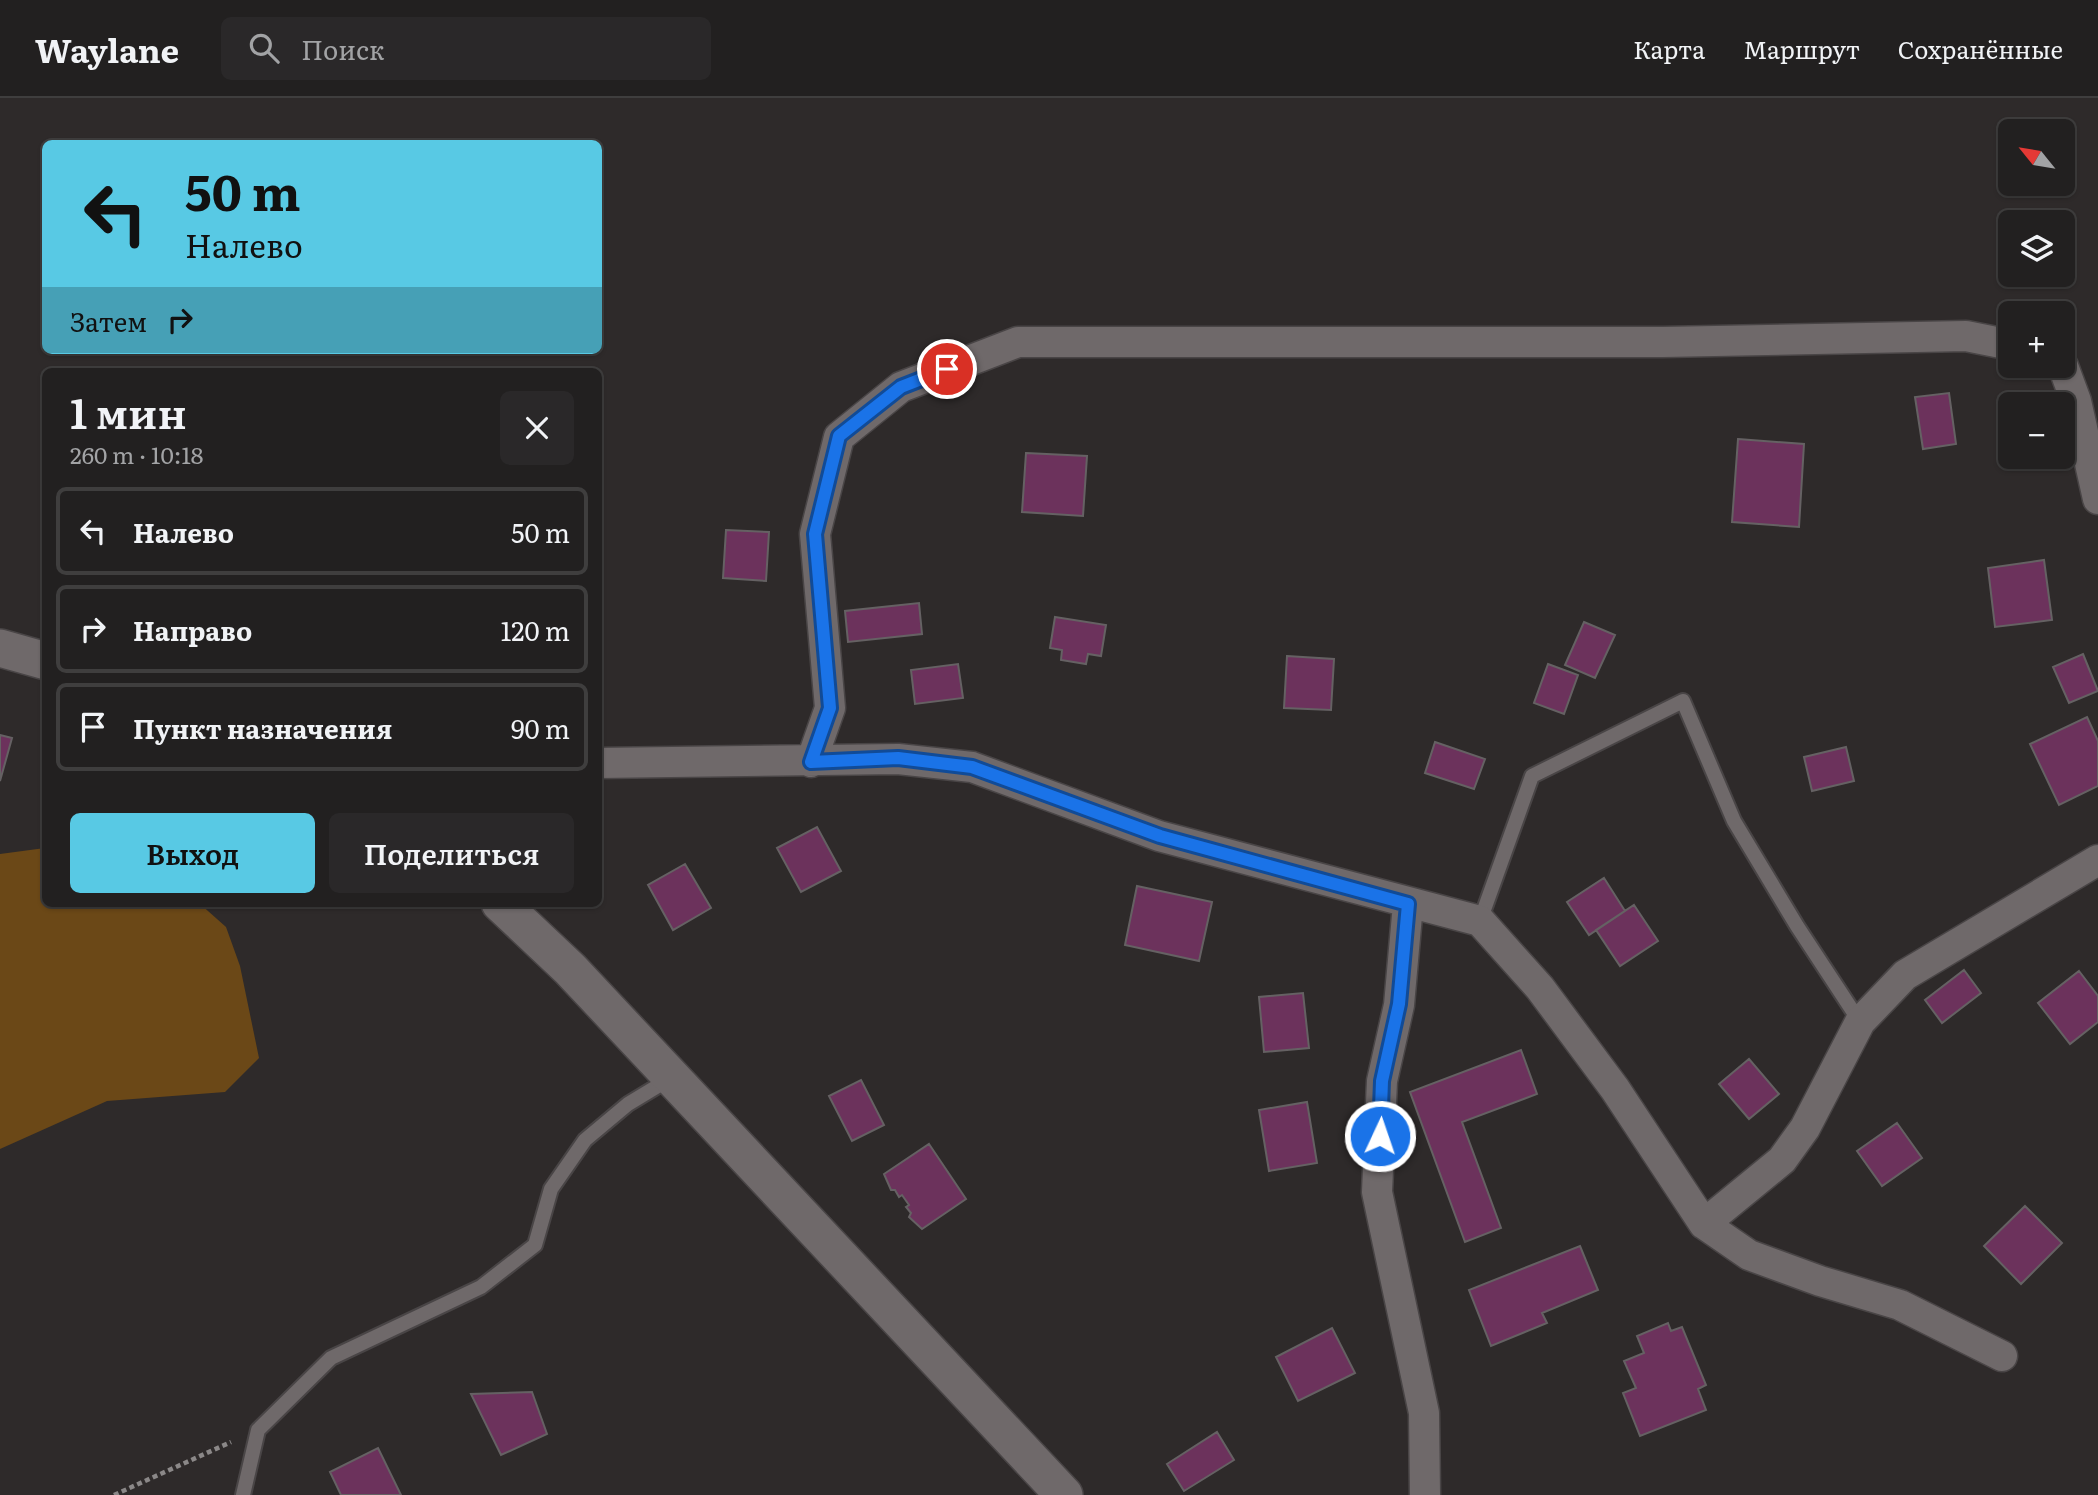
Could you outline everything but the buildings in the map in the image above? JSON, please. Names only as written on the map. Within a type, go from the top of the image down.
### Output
[{"type":"street","points":[[811,762],[830,708],[815,534],[839,436],[901,387],[1018,342],[1663,342],[1966,336],[1998,342]]},
{"type":"street","points":[[2067,378],[2076,401],[2098,499]]},
{"type":"street","points":[[0,648],[42,660]]},
{"type":"street","points":[[602,763],[811,762],[898,758],[972,767],[1160,836],[1480,921],[1540,988],[1615,1089],[1704,1224],[1749,1255],[1820,1281],[1900,1305],[2002,1356]]},
{"type":"street","points":[[1704,1224],[1782,1160],[1805,1128],[1860,1022],[1905,975],[2098,860]]},
{"type":"street","points":[[1408,904],[1399,1004],[1382,1081],[1377,1192],[1424,1413],[1425,1495]]},
{"type":"street","points":[[504,907],[570,969],[673,1077],[1064,1495]]},
{"type":"lane","points":[[1480,921],[1532,776],[1683,701],[1734,821],[1797,926],[1860,1022]]},
{"type":"lane","points":[[243,1495],[258,1430],[331,1357],[481,1287],[535,1245],[551,1189],[585,1140],[628,1104],[673,1077]]},
{"type":"path","points":[[114,1495],[258,1430]]},
{"type":"shaded area","points":[[42,848],[42,907],[204,907],[226,927],[240,966],[259,1058],[225,1092],[107,1101],[0,1149],[0,854]]},
{"type":"route","points":[[947,369],[901,387],[839,436],[815,534],[830,708],[811,762],[898,758],[972,767],[1160,836],[1408,904],[1399,1004],[1382,1081],[1380,1136]]}]
